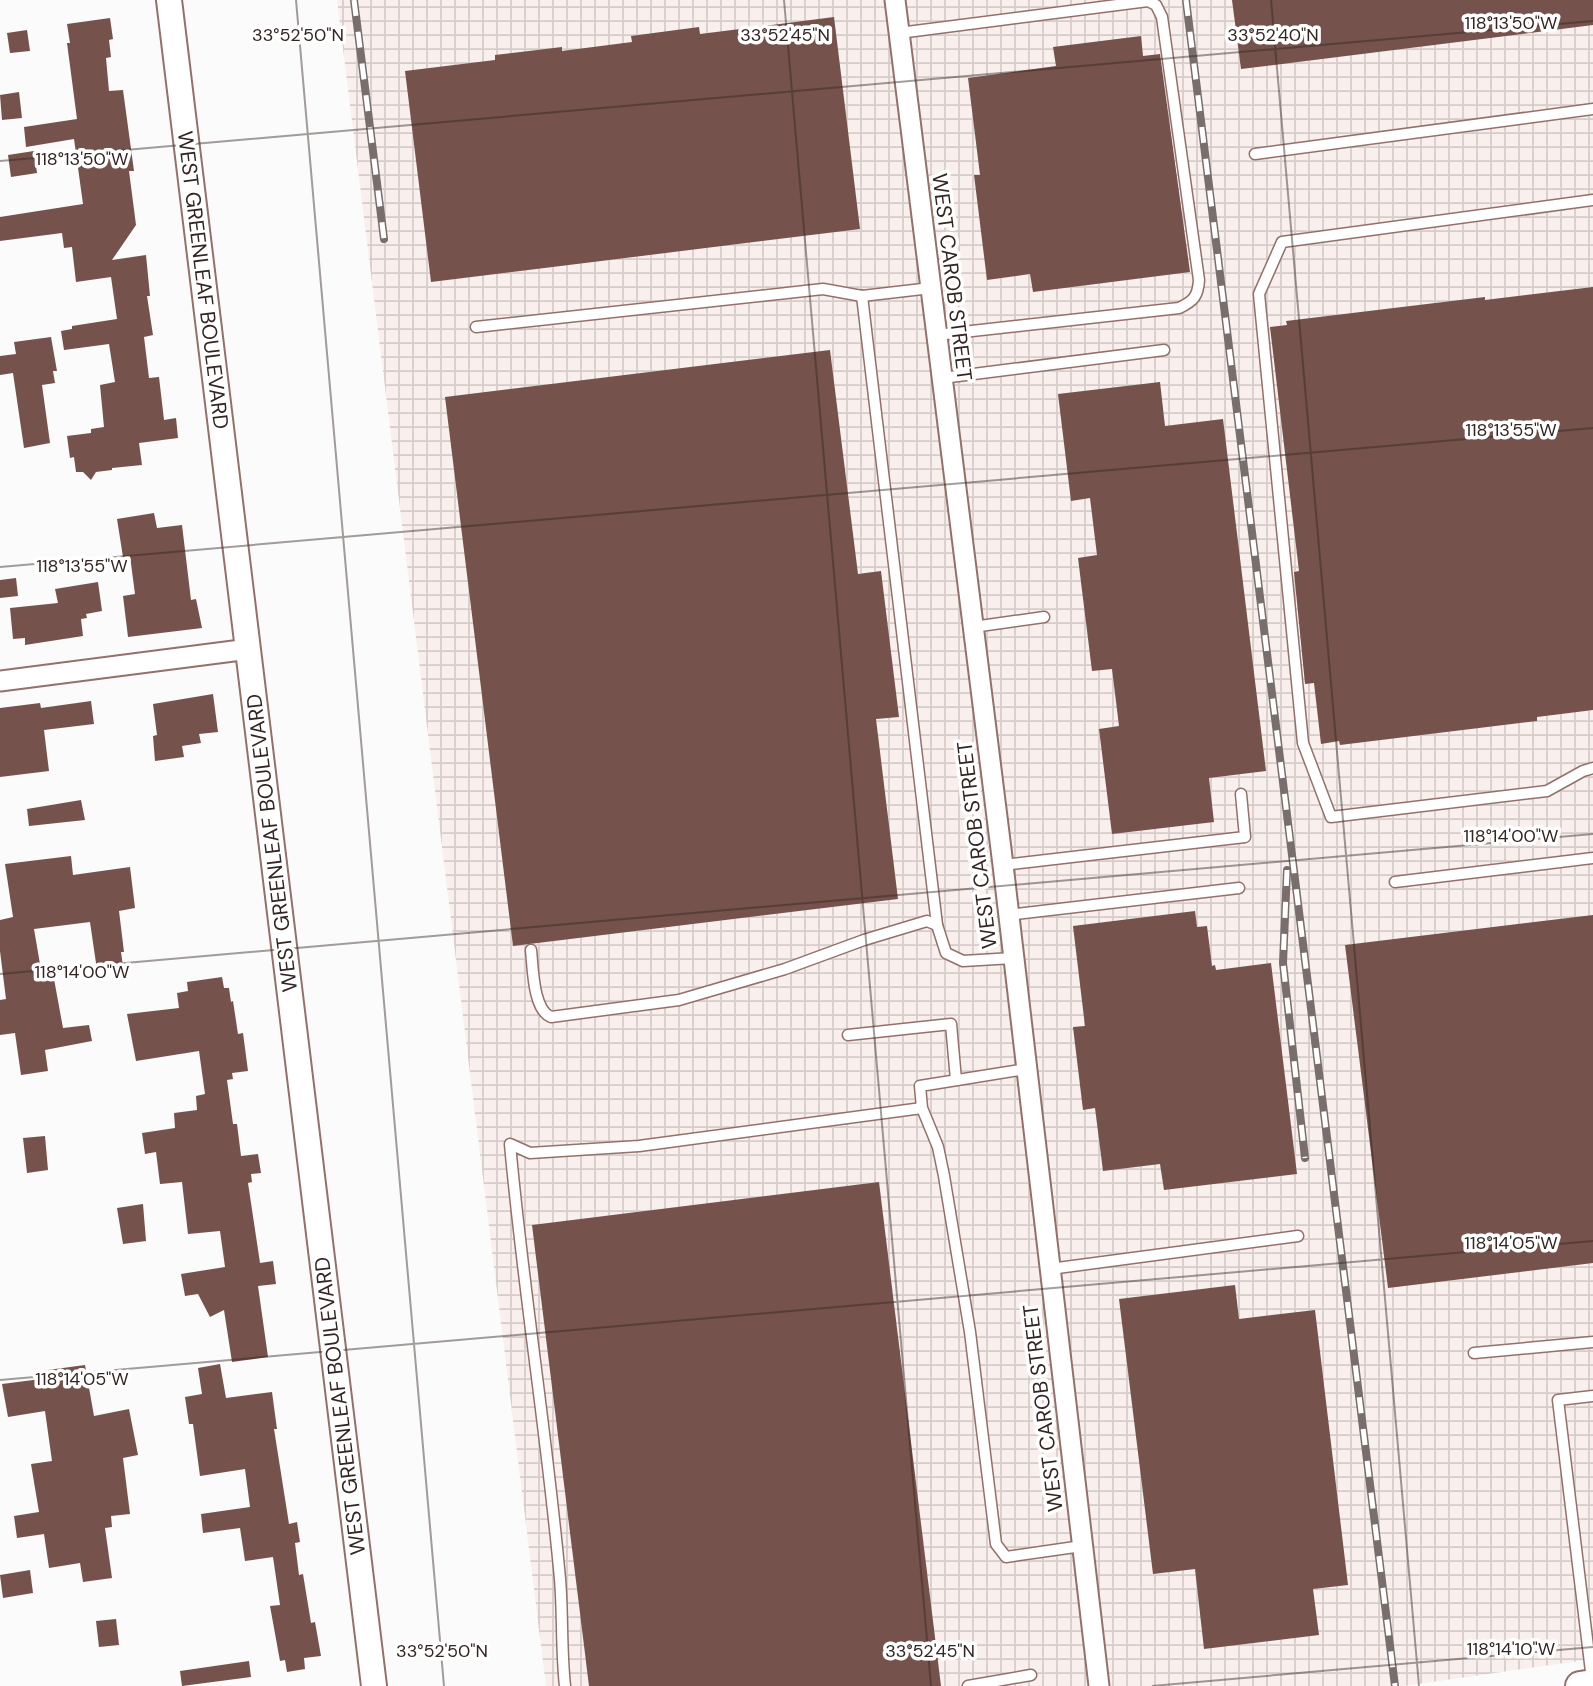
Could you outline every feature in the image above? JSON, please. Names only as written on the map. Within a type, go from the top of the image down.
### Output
[{"type":"main road","points":[[1580,1686],[1593,1684]]},
{"type":"street","name":"WEST GREENLEAF BOULEVARD","points":[[169,0],[374,1686]]},
{"type":"street","name":"WEST CAROB STREET","points":[[895,0],[1003,865],[1099,1686]]},
{"type":"street","points":[[0,681],[249,649]]},
{"type":"lane","points":[[899,33],[1148,1],[1156,5],[1162,17],[1199,280],[1198,294],[1192,302],[1179,308],[936,335]]},
{"type":"lane","points":[[1255,153],[1593,109]]},
{"type":"lane","points":[[1593,200],[1282,242],[1259,294],[1303,743],[1331,817],[1547,791],[1593,768]]},
{"type":"lane","points":[[476,327],[823,289],[862,296],[930,288]]},
{"type":"lane","points":[[862,296],[937,925],[946,953],[963,961],[1013,958]]},
{"type":"lane","points":[[942,378],[1164,350]]},
{"type":"lane","points":[[972,627],[1044,617]]},
{"type":"lane","points":[[1003,865],[1245,838],[1241,794]]},
{"type":"lane","points":[[1395,882],[1593,858]]},
{"type":"lane","points":[[1008,915],[1238,888]]},
{"type":"lane","points":[[531,950],[539,1006],[544,1014],[551,1017],[679,1000],[927,921],[937,925]]},
{"type":"lane","points":[[848,1035],[951,1024],[956,1080]]},
{"type":"lane","points":[[1026,1069],[920,1086],[922,1108],[938,1147],[947,1189],[970,1332],[996,1544],[1006,1557],[1082,1546]]},
{"type":"lane","points":[[565,1686],[560,1582],[518,1235],[510,1144],[530,1153],[639,1146],[922,1108]]},
{"type":"lane","points":[[1050,1269],[1298,1236]]},
{"type":"lane","points":[[1474,1353],[1593,1342]]},
{"type":"lane","points":[[1593,1396],[1558,1400],[1589,1623],[1593,1684]]},
{"type":"lane","points":[[968,1686],[1031,1675]]},
{"type":"shaded area","points":[[337,0],[1593,0],[1593,1659],[1404,1686],[546,1686]]},
{"type":"building","points":[[1232,0],[1593,0],[1593,25],[1241,69]]},
{"type":"building","points":[[834,17],[860,229],[431,282],[405,71],[495,60],[495,55],[562,47],[562,51],[632,42],[631,36],[699,27],[700,34]]},
{"type":"building","points":[[110,18],[113,39],[109,40],[111,57],[106,58],[109,91],[123,90],[134,171],[129,171],[136,225],[112,260],[146,255],[150,296],[147,296],[153,335],[144,337],[149,378],[159,377],[164,420],[176,418],[178,438],[139,443],[142,465],[96,472],[91,480],[83,472],[76,472],[74,457],[70,458],[67,436],[91,433],[91,429],[104,427],[100,385],[115,382],[109,344],[64,350],[61,331],[72,329],[72,326],[117,319],[111,277],[76,282],[72,247],[64,248],[62,233],[0,241],[0,217],[83,204],[74,139],[26,147],[24,127],[77,119],[67,24]]},
{"type":"building","points":[[27,30],[30,51],[10,53],[7,33]]},
{"type":"building","points":[[1141,36],[1143,56],[1160,54],[1190,272],[1033,292],[1030,274],[987,280],[974,175],[980,175],[968,78],[1056,66],[1053,47]]},
{"type":"building","points":[[19,92],[22,118],[2,120],[0,95]]},
{"type":"building","points":[[34,151],[37,173],[11,177],[8,155]]},
{"type":"building","points":[[1593,287],[1593,710],[1537,717],[1537,721],[1340,745],[1339,741],[1321,744],[1314,683],[1305,684],[1294,572],[1299,571],[1270,327],[1287,325],[1286,321]]},
{"type":"building","points":[[51,337],[57,371],[53,371],[55,383],[42,385],[50,443],[24,448],[13,373],[0,375],[0,356],[16,354],[14,342]]},
{"type":"building","points":[[830,350],[858,574],[881,571],[899,717],[876,719],[898,899],[513,946],[445,397]]},
{"type":"building","points":[[1160,382],[1165,426],[1223,419],[1266,771],[1209,778],[1214,822],[1112,834],[1099,729],[1119,726],[1112,669],[1092,671],[1078,558],[1097,555],[1090,498],[1071,501],[1058,394]]},
{"type":"building","points":[[154,513],[157,528],[182,525],[191,600],[196,599],[202,628],[128,637],[123,596],[135,594],[130,556],[123,557],[117,519]]},
{"type":"building","points":[[16,578],[18,596],[0,598],[0,580]]},
{"type":"building","points":[[98,582],[102,611],[86,614],[87,618],[81,619],[83,636],[25,645],[25,638],[13,639],[10,608],[58,603],[55,589]]},
{"type":"building","points":[[213,694],[218,732],[199,734],[201,743],[182,746],[184,757],[155,761],[153,736],[157,735],[153,704]]},
{"type":"building","points":[[91,701],[94,724],[44,730],[49,771],[0,777],[0,708],[40,703],[41,708]]},
{"type":"building","points":[[81,800],[85,820],[29,826],[27,809]]},
{"type":"building","points":[[71,856],[73,875],[130,867],[135,908],[119,911],[123,966],[97,970],[90,922],[34,929],[41,970],[52,968],[63,1028],[89,1025],[92,1041],[45,1050],[48,1071],[21,1075],[15,1033],[0,1035],[0,1000],[6,999],[0,951],[0,920],[13,917],[5,864]]},
{"type":"building","points":[[1195,911],[1197,927],[1207,926],[1212,966],[1215,965],[1216,970],[1271,963],[1297,1174],[1164,1190],[1160,1164],[1103,1171],[1095,1108],[1083,1110],[1073,1027],[1085,1026],[1073,926]]},
{"type":"building","points":[[1593,915],[1593,1263],[1388,1288],[1345,945]]},
{"type":"building","points":[[222,977],[224,988],[229,988],[231,1002],[233,1001],[238,1034],[243,1033],[248,1071],[232,1073],[233,1079],[227,1080],[233,1124],[237,1124],[241,1156],[258,1154],[261,1173],[251,1174],[252,1182],[248,1183],[260,1263],[273,1261],[276,1284],[258,1286],[268,1357],[232,1362],[224,1310],[210,1317],[198,1294],[185,1296],[181,1274],[225,1267],[220,1231],[188,1234],[182,1182],[160,1184],[156,1152],[145,1154],[142,1133],[175,1128],[174,1113],[197,1110],[196,1096],[205,1094],[199,1051],[136,1061],[127,1014],[179,1008],[177,993],[188,991],[187,982]]},
{"type":"building","points":[[45,1136],[48,1170],[27,1173],[23,1138]]},
{"type":"building","points":[[879,1182],[941,1686],[589,1686],[532,1225]]},
{"type":"building","points":[[143,1204],[146,1241],[123,1244],[117,1208]]},
{"type":"building","points":[[1235,1285],[1239,1319],[1315,1310],[1348,1585],[1313,1589],[1319,1635],[1204,1649],[1195,1569],[1153,1574],[1119,1299]]},
{"type":"building","points":[[220,1364],[226,1398],[272,1392],[277,1429],[274,1429],[289,1524],[297,1522],[300,1542],[295,1543],[299,1575],[303,1574],[311,1623],[315,1622],[321,1656],[304,1658],[305,1669],[287,1672],[285,1660],[280,1661],[270,1606],[280,1605],[273,1557],[245,1561],[240,1528],[203,1533],[201,1514],[250,1507],[245,1469],[200,1476],[193,1424],[189,1424],[185,1397],[202,1394],[198,1368]]},
{"type":"building","points":[[85,1365],[94,1416],[129,1409],[138,1455],[123,1458],[130,1514],[111,1516],[112,1527],[105,1528],[112,1578],[83,1582],[80,1563],[49,1568],[44,1534],[17,1538],[14,1516],[39,1512],[31,1464],[52,1461],[45,1411],[8,1417],[2,1384],[49,1378],[48,1370]]},
{"type":"building","points":[[30,1570],[33,1593],[3,1598],[0,1575]]},
{"type":"building","points":[[116,1619],[119,1645],[99,1647],[96,1621]]},
{"type":"building","points":[[249,1661],[251,1677],[182,1686],[180,1671]]},
{"type":"railway","points":[[354,0],[384,239]]},
{"type":"railway","points":[[1186,0],[1395,1686]]},
{"type":"railway","points":[[1287,870],[1283,963],[1305,1158]]}]
